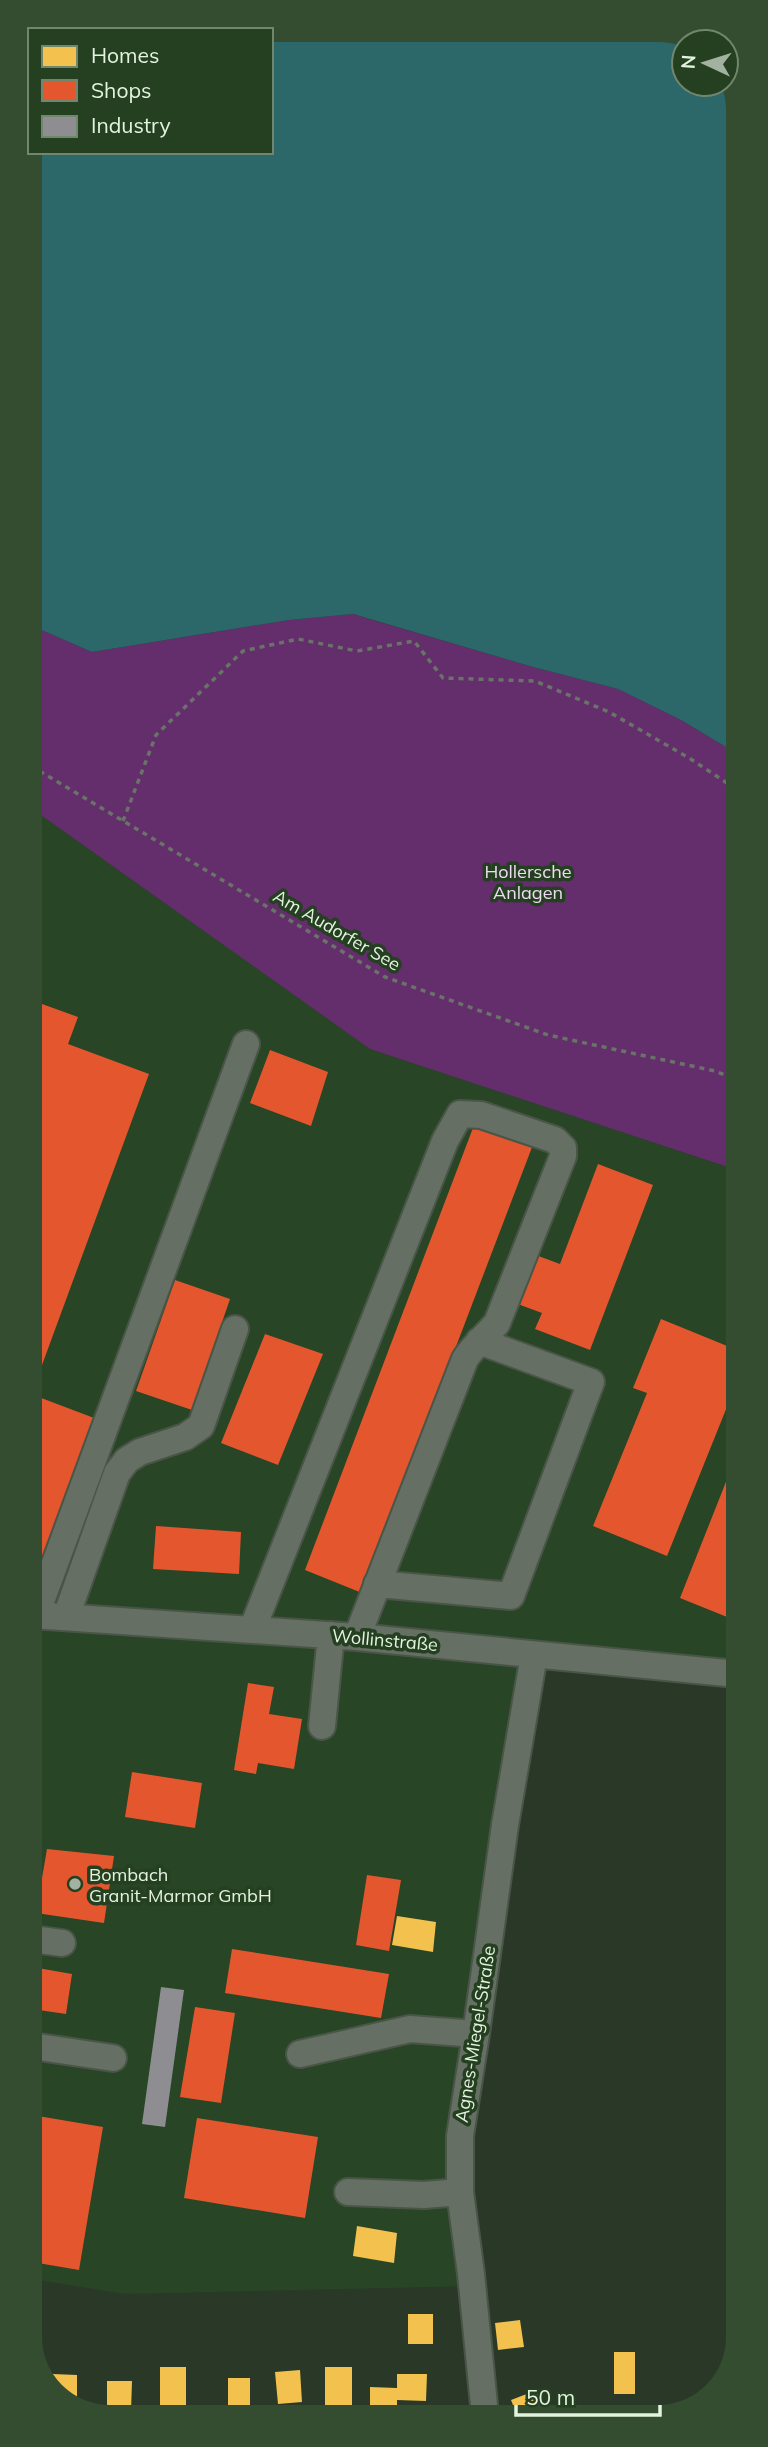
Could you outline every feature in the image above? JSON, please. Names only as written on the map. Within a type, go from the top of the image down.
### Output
[{"type":"street","points":[[42,1593],[246,1044]]},
{"type":"street","points":[[251,1630],[445,1141],[460,1114],[470,1113],[555,1140],[563,1148],[563,1156],[497,1323],[465,1359],[377,1584],[344,1636],[322,1726]]},
{"type":"street","points":[[66,1618],[117,1473],[127,1460],[140,1452],[185,1437],[201,1426],[235,1329]]},
{"type":"street","points":[[377,1584],[511,1596],[590,1382],[479,1341]]},
{"type":"street","name":"Wollinstraße","points":[[42,1616],[344,1636],[726,1673]]},
{"type":"street","name":"Agnes-Miegel-Straße","points":[[484,2405],[460,2192],[460,2136],[477,2034],[505,1825],[534,1655]]},
{"type":"street","points":[[42,1940],[62,1942]]},
{"type":"street","points":[[300,2054],[410,2029],[477,2034]]},
{"type":"street","points":[[42,2048],[113,2059]]},
{"type":"street","points":[[348,2192],[424,2195],[460,2192]]},
{"type":"path","points":[[123,821],[156,735],[243,651],[298,639],[357,651],[414,641],[443,678],[535,681],[609,712],[726,782]]},
{"type":"path","name":"Am Audorfer See","points":[[42,773],[385,977],[548,1035],[726,1076]]},
{"type":"shaded area","points":[[42,816],[370,1049],[726,1166],[726,1675],[536,1657],[462,2136],[474,2286],[125,2294],[42,2281]]},
{"type":"green space","name":"Hollersche Anlagen","points":[[352,614],[618,689],[681,720],[726,747],[726,1166],[370,1049],[42,816],[42,630],[92,652],[289,620]]},
{"type":"water","points":[[273,42],[670,43],[670,98],[725,98],[726,110],[726,747],[681,720],[618,689],[353,614],[289,620],[92,652],[42,630],[42,154],[273,154]]},
{"type":"building: Homes","points":[[397,1916],[436,1922],[433,1952],[392,1945]]},
{"type":"building: Homes","points":[[357,2226],[397,2233],[394,2263],[353,2256]]},
{"type":"building: Homes","points":[[408,2314],[433,2314],[433,2344],[408,2344]]},
{"type":"building: Homes","points":[[520,2320],[524,2347],[498,2350],[495,2323]]},
{"type":"building: Homes","points":[[614,2352],[635,2352],[635,2394],[614,2394]]},
{"type":"building: Homes","points":[[160,2367],[186,2367],[186,2405],[160,2405]]},
{"type":"building: Homes","points":[[325,2367],[352,2367],[352,2405],[325,2405]]},
{"type":"building: Homes","points":[[300,2370],[302,2402],[278,2404],[275,2372]]},
{"type":"building: Homes","points":[[53,2374],[77,2375],[77,2396]]},
{"type":"building: Homes","points":[[397,2374],[427,2374],[426,2401],[397,2400],[397,2405],[370,2405],[370,2387],[397,2388]]},
{"type":"building: Homes","points":[[228,2378],[250,2378],[250,2405],[228,2405]]},
{"type":"building: Homes","points":[[107,2381],[132,2381],[131,2405],[107,2405]]},
{"type":"building: Homes","points":[[537,2390],[542,2405],[513,2405],[511,2400]]},
{"type":"building: Shops","points":[[42,1004],[78,1017],[68,1044],[149,1074],[42,1365]]},
{"type":"building: Shops","points":[[270,1050],[328,1072],[311,1126],[250,1103]]},
{"type":"building: Shops","points":[[476,1120],[534,1142],[362,1593],[305,1570]]},
{"type":"building: Shops","points":[[598,1164],[653,1185],[590,1350],[535,1329],[542,1313],[515,1303],[533,1254],[560,1264]]},
{"type":"building: Shops","points":[[175,1280],[230,1299],[192,1410],[136,1391]]},
{"type":"building: Shops","points":[[661,1319],[726,1346],[726,1409],[667,1556],[593,1526],[647,1393],[633,1388]]},
{"type":"building: Shops","points":[[265,1334],[323,1354],[278,1465],[221,1443]]},
{"type":"building: Shops","points":[[42,1398],[102,1421],[51,1559],[42,1555]]},
{"type":"building: Shops","points":[[726,1482],[726,1617],[680,1598]]},
{"type":"building: Shops","points":[[156,1526],[241,1532],[239,1574],[153,1569]]},
{"type":"building: Shops","points":[[248,1683],[274,1687],[269,1714],[302,1719],[294,1769],[258,1763],[256,1774],[234,1770]]},
{"type":"building: Shops","points":[[132,1772],[202,1783],[195,1828],[125,1817]]},
{"type":"building: Shops","name":"Bombach Granit-Marmor GmbH","points":[[47,1849],[114,1856],[104,1923],[42,1914],[42,1878]]},
{"type":"building: Shops","points":[[367,1875],[401,1880],[389,1951],[356,1945]]},
{"type":"building: Shops","points":[[232,1949],[389,1974],[381,2018],[225,1993]]},
{"type":"building: Shops","points":[[42,1969],[72,1974],[66,2014],[42,2010]]},
{"type":"building: Shops","points":[[195,2007],[235,2013],[221,2103],[180,2097]]},
{"type":"building: Shops","points":[[42,2117],[103,2127],[79,2270],[42,2264]]},
{"type":"building: Shops","points":[[197,2118],[318,2137],[305,2218],[184,2198]]},
{"type":"building: Industry","points":[[161,1987],[184,1990],[165,2127],[142,2124]]},
{"type":"place","name":"Bombach Granit-Marmor GmbH","points":[[75,1884]]}]
